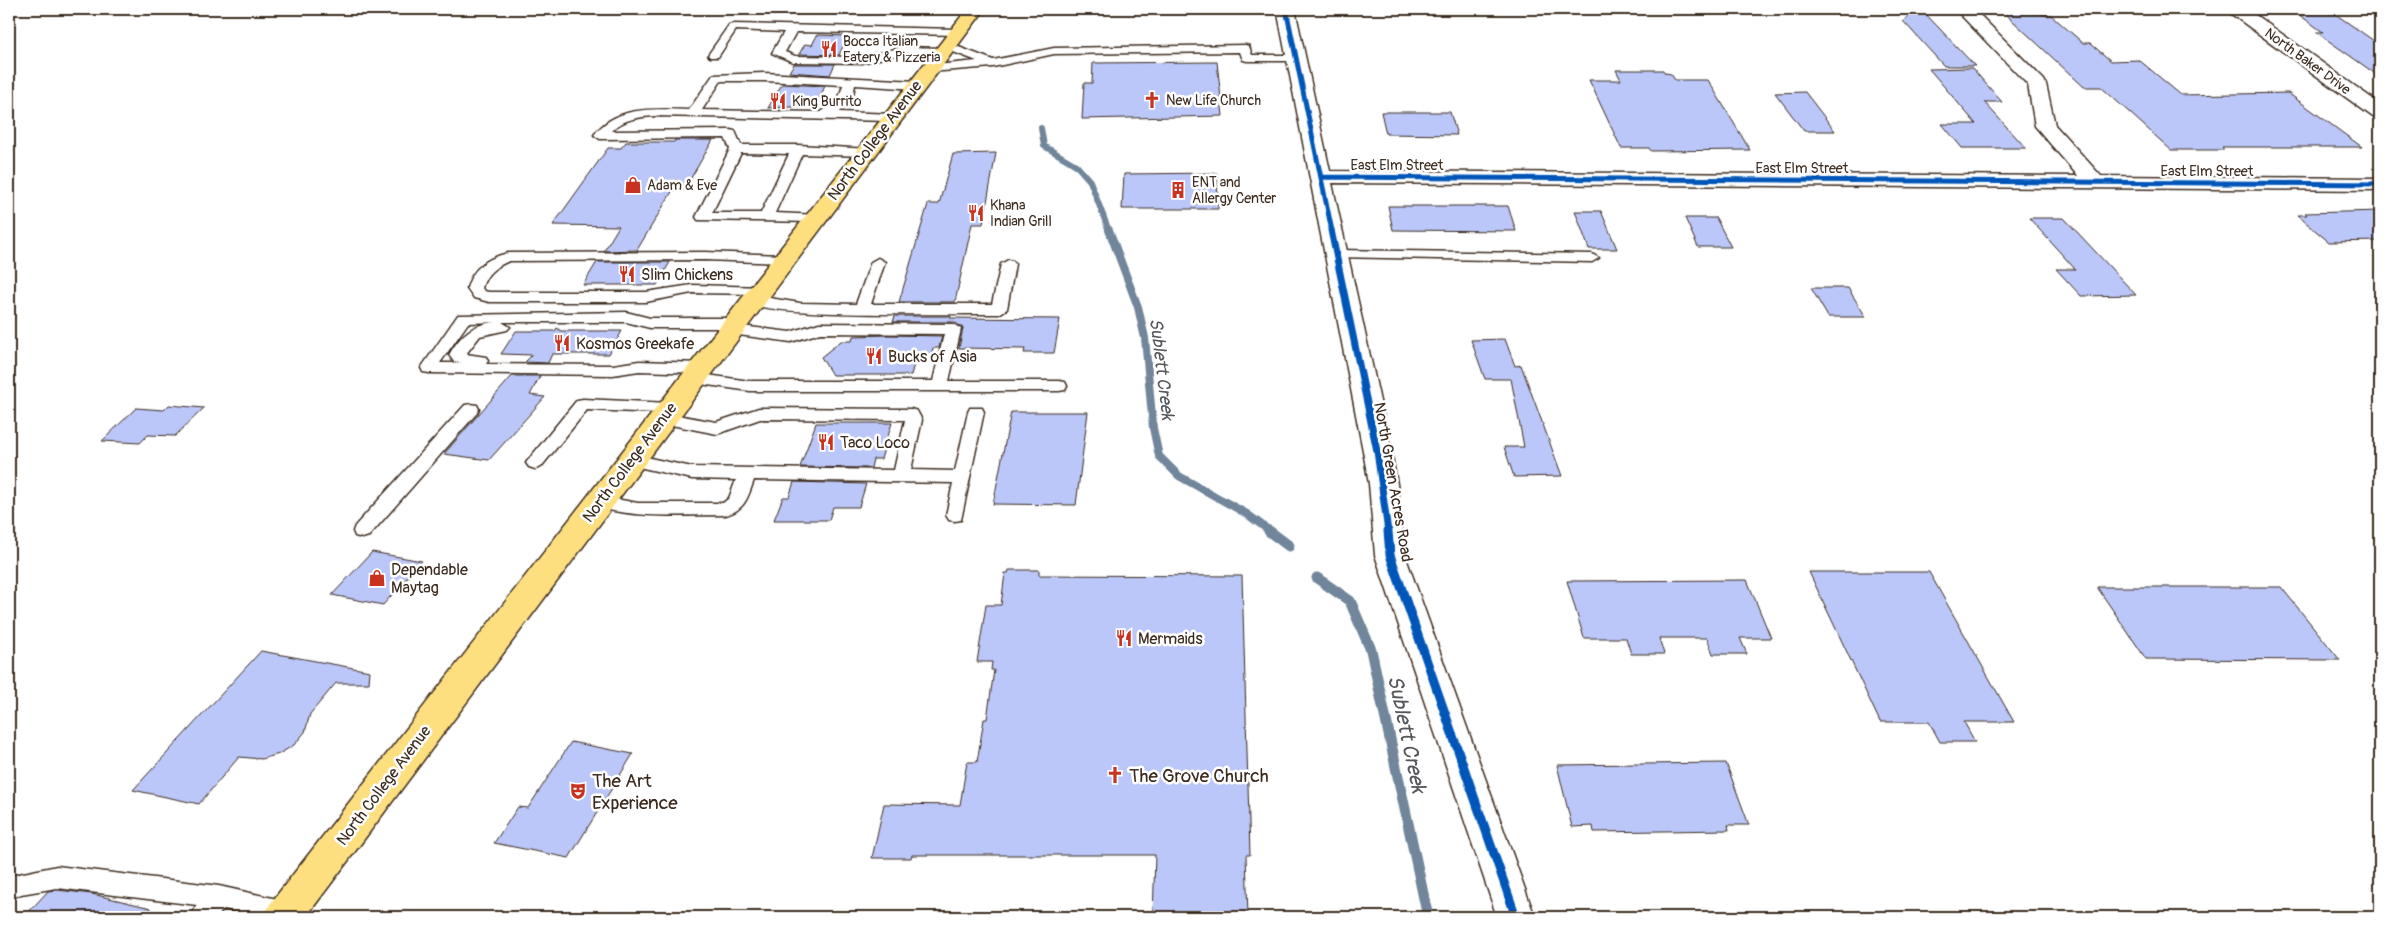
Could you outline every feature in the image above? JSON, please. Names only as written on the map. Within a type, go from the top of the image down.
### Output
[{"type":"main road","name":"North College Avenue","points":[[284,915],[976,9]]},
{"type":"street","name":"North Green Acres Road","points":[[1286,9],[1383,484],[1390,555],[1516,917]]},
{"type":"street","points":[[1964,9],[1989,32],[2037,84],[2045,126],[2096,183]]},
{"type":"street","name":"North Baker Drive","points":[[2236,9],[2380,113]]},
{"type":"street","name":"East Elm Street","points":[[1321,177],[2380,184]]},
{"type":"lane","points":[[714,55],[734,27],[916,30],[939,56]]},
{"type":"lane","points":[[792,28],[778,53],[793,59],[862,60],[903,50],[994,63],[1064,50],[1245,48],[1247,58],[1296,58]]},
{"type":"lane","points":[[808,28],[795,45],[793,50],[797,54],[880,57]]},
{"type":"lane","points":[[903,50],[916,30]]},
{"type":"lane","points":[[693,114],[717,78],[764,77],[849,82],[939,56],[994,63]]},
{"type":"lane","points":[[812,81],[734,85],[717,93],[715,101],[724,108],[733,110],[796,110],[819,117],[844,104],[848,97],[849,82]]},
{"type":"lane","points":[[815,218],[703,217],[736,150],[730,134],[600,135],[608,123],[634,113],[892,117]]},
{"type":"lane","points":[[736,150],[798,149],[865,152]]},
{"type":"lane","points":[[766,218],[798,149]]},
{"type":"lane","points":[[1337,254],[1592,258]]},
{"type":"lane","points":[[784,259],[705,256],[508,257],[491,261],[476,279],[474,288],[479,295],[489,297],[646,298],[692,289],[756,295],[800,308],[1000,309],[1008,264]]},
{"type":"lane","points":[[862,308],[878,262]]},
{"type":"lane","points":[[639,366],[613,370],[429,368],[464,318],[626,316],[650,323]]},
{"type":"lane","points":[[940,386],[953,329],[819,328],[792,337],[733,326],[650,323],[488,327],[474,331],[456,355],[471,361],[621,362],[697,373],[750,386],[823,386],[940,386],[1059,386]]},
{"type":"lane","points":[[823,386],[844,378],[924,378],[930,376],[938,344],[928,336],[854,335],[847,328]]},
{"type":"lane","points":[[535,464],[584,404],[666,413],[717,428],[759,414],[911,415],[914,420],[901,476]]},
{"type":"lane","points":[[362,531],[471,410]]},
{"type":"lane","points":[[955,515],[976,412]]},
{"type":"lane","points":[[776,474],[797,467],[882,468],[891,465],[902,424],[899,420],[835,419],[826,414]]},
{"type":"lane","points":[[631,460],[692,473],[963,476]]},
{"type":"lane","points":[[599,502],[638,509],[726,509],[737,502],[747,474]]},
{"type":"lane","points":[[9,888],[16,884],[57,877],[219,897],[284,915]]},
{"type":"lane","points":[[202,917],[219,897]]},
{"type":"building","points":[[1916,9],[1921,9],[1975,66],[1944,66],[1903,21]]},
{"type":"building","points":[[2000,9],[2036,9],[2043,15],[2051,15],[2083,43],[2090,43],[2111,61],[2139,60],[2181,95],[2288,93],[2362,147],[2222,147],[2224,150],[2171,150],[2101,87],[2084,87]]},
{"type":"building","points":[[2291,9],[2328,9],[2380,45],[2380,77],[2316,32],[2323,32]]},
{"type":"building","name":"Bocca Italian Eatery & Pizzeria","points":[[817,35],[848,36],[839,55],[799,54],[805,44],[812,45]]},
{"type":"building","name":"New Life Church","points":[[1217,62],[1223,116],[1082,119],[1084,83],[1092,83],[1093,63]]},
{"type":"building","points":[[794,64],[835,64],[830,75],[789,72]]},
{"type":"building","points":[[1972,68],[2002,102],[1984,102],[2026,148],[1962,148],[1942,124],[1976,124],[1929,69]]},
{"type":"building","points":[[1616,70],[1663,70],[1665,73],[1671,74],[1675,80],[1708,80],[1750,150],[1651,151],[1649,148],[1621,148],[1589,80],[1621,80]]},
{"type":"building","points":[[782,84],[825,86],[816,106],[768,108]]},
{"type":"building","points":[[1805,92],[1835,131],[1804,131],[1775,93]]},
{"type":"building","points":[[1381,112],[1450,112],[1457,135],[1386,134]]},
{"type":"building","points":[[675,140],[713,140],[684,190],[673,190],[637,250],[604,251],[619,226],[553,225],[608,148],[621,148],[626,142],[674,142]]},
{"type":"building","points":[[996,153],[983,224],[972,224],[955,302],[899,302],[928,204],[939,204],[953,154]]},
{"type":"building","name":"ENT and Allergy Center","points":[[1217,173],[1218,209],[1122,209],[1124,174]]},
{"type":"building","points":[[1388,206],[1508,206],[1516,231],[1393,230]]},
{"type":"building","points":[[1575,211],[1601,211],[1617,249],[1589,249]]},
{"type":"building","points":[[2380,211],[2380,241],[2329,242],[2297,215],[2307,215],[2305,213]]},
{"type":"building","points":[[1685,218],[1716,218],[1731,247],[1698,247]]},
{"type":"building","points":[[2029,218],[2064,218],[2136,295],[2081,296],[2056,269],[2075,269]]},
{"type":"building","name":"Slim Chickens","points":[[597,262],[670,262],[657,285],[583,285]]},
{"type":"building","points":[[1811,288],[1848,288],[1866,317],[1828,317]]},
{"type":"building","points":[[895,316],[1060,319],[1054,353],[1024,353],[1025,349],[959,348],[963,328],[954,322],[893,322]]},
{"type":"building","name":"Kosmos Greekafe","points":[[557,328],[561,331],[622,331],[609,354],[552,354],[548,363],[525,362],[532,355],[501,354],[516,331],[555,331]]},
{"type":"building","name":"Bucks of Asia","points":[[853,336],[942,336],[939,348],[933,348],[931,357],[916,357],[911,375],[832,375],[821,357],[841,341],[852,341]]},
{"type":"building","points":[[1505,339],[1515,366],[1521,365],[1562,476],[1514,477],[1504,447],[1524,447],[1511,379],[1485,379],[1471,340]]},
{"type":"building","points":[[512,376],[540,376],[530,395],[545,397],[489,460],[444,454]]},
{"type":"building","points":[[169,405],[204,408],[175,436],[148,435],[140,443],[102,441],[136,408],[164,410]]},
{"type":"building","points":[[1011,412],[1088,412],[1076,505],[993,504]]},
{"type":"building","name":"Taco Loco","points":[[816,423],[892,423],[881,459],[873,459],[871,468],[800,467]]},
{"type":"building","points":[[794,482],[866,484],[859,507],[833,507],[829,520],[774,520],[783,497],[789,497]]},
{"type":"building","name":"Dependable Maytag","points":[[372,552],[422,561],[383,605],[332,595]]},
{"type":"building","points":[[1009,570],[1039,570],[1039,575],[1242,576],[1250,855],[1246,855],[1248,917],[1153,917],[1155,855],[912,855],[911,858],[872,858],[884,804],[960,805],[967,762],[977,762],[984,719],[987,719],[994,670],[991,670],[992,662],[977,662],[986,605],[1001,605],[1005,573],[1008,573]]},
{"type":"building","points":[[1809,572],[1929,572],[2014,722],[1964,722],[1975,742],[1940,742],[1929,722],[1880,722]]},
{"type":"building","points":[[1747,580],[1771,638],[1740,638],[1747,654],[1713,654],[1707,638],[1659,638],[1664,654],[1631,654],[1626,638],[1584,638],[1567,581]]},
{"type":"building","points":[[2097,587],[2281,587],[2340,660],[2146,659]]},
{"type":"building","points":[[261,651],[370,671],[369,683],[336,683],[310,714],[305,732],[294,745],[279,754],[262,759],[239,757],[199,804],[133,790]]},
{"type":"building","name":"The Art Experience","points":[[571,742],[633,754],[569,858],[494,843],[518,807],[528,808]]},
{"type":"building","points":[[1726,763],[1749,825],[1728,825],[1729,830],[1594,832],[1593,826],[1572,827],[1557,765]]},
{"type":"building","points":[[57,890],[92,894],[151,908],[150,917],[24,917],[48,891]]},
{"type":"waterway","name":"Sublett Creek","points":[[1041,128],[1044,146],[1076,165],[1090,181],[1109,231]]},
{"type":"waterway","name":"Sublett Creek","points":[[1109,230],[1138,307],[1145,338],[1153,428],[1159,456],[1179,476],[1247,514],[1271,532]]},
{"type":"waterway","name":"Sublett Creek","points":[[1269,531],[1289,546]]},
{"type":"waterway","name":"Sublett Creek","points":[[1317,578],[1350,601],[1371,650],[1428,917]]},
{"type":"cycle path","points":[[1286,9],[1377,451],[1383,484],[1390,555],[1516,917]]},
{"type":"cycle path","points":[[1321,177],[2380,184]]},
{"type":"place","name":"Bocca Italian Eatery & Pizzeria","points":[[829,49]]},
{"type":"place","name":"New Life Church","points":[[1152,100]]},
{"type":"place","name":"King Burrito","points":[[778,101]]},
{"type":"place","name":"Adam & Eve","points":[[633,185]]},
{"type":"place","name":"ENT and Allergy Center","points":[[1178,190]]},
{"type":"place","name":"Khana Indian Grill","points":[[976,213]]},
{"type":"place","name":"Slim Chickens","points":[[627,274]]},
{"type":"place","name":"Kosmos Greekafe","points":[[562,343]]},
{"type":"place","name":"Bucks of Asia","points":[[874,356]]},
{"type":"place","name":"Taco Loco","points":[[826,442]]},
{"type":"place","name":"Dependable Maytag","points":[[377,578]]},
{"type":"place","name":"Mermaids","points":[[1124,638]]},
{"type":"place","name":"The Grove Church","points":[[1115,775]]},
{"type":"place","name":"The Art Experience","points":[[578,791]]}]
